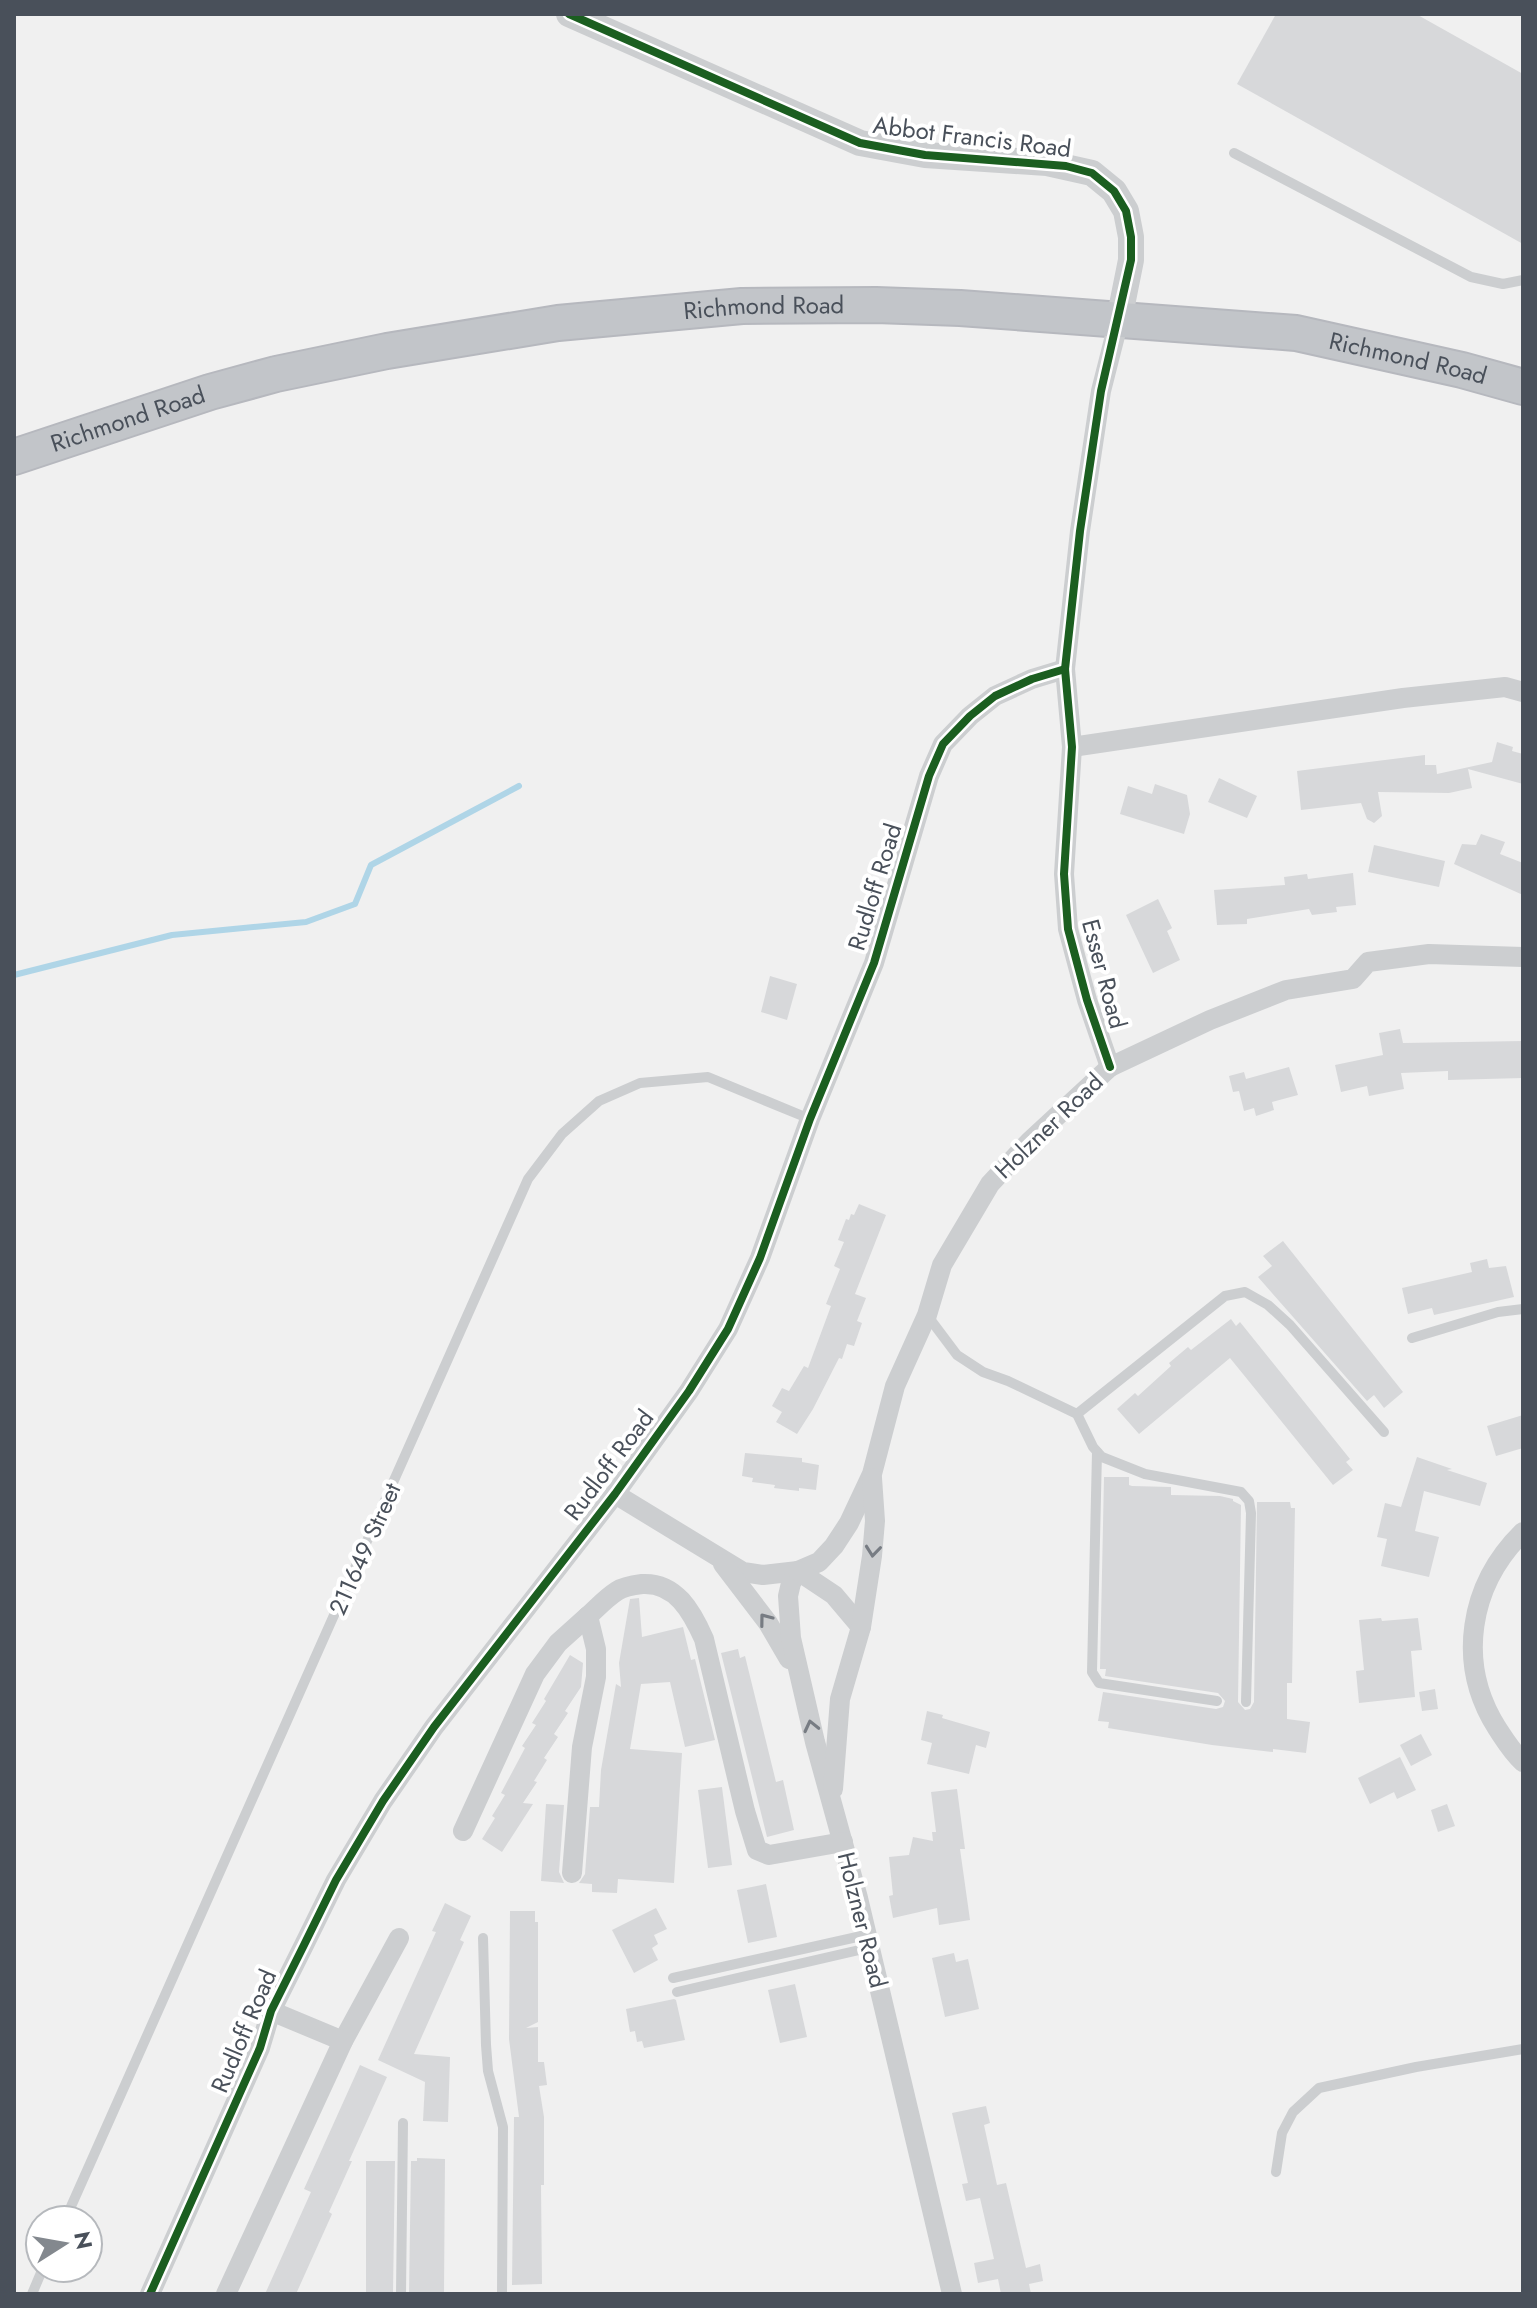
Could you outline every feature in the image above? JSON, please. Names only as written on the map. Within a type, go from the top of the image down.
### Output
[{"type":"highway","name":"Richmond Road","points":[[14,457],[210,392],[276,374],[464,336],[558,323],[742,306],[876,305],[1296,333],[1462,370],[1523,387]]},
{"type":"street","name":"Abbot Francis Road","points":[[569,14],[860,143],[925,155],[1047,163],[1092,173],[1114,191],[1126,211],[1131,260],[1101,391],[1080,531],[1065,669],[1072,747]]},
{"type":"street","name":"Rudloff Road","points":[[150,2294],[260,2048],[271,2011],[336,1880],[383,1801],[434,1727],[615,1494],[689,1391],[728,1329],[760,1258],[810,1119],[874,963],[922,797],[943,744],[995,696],[1032,679],[1065,669]]},
{"type":"street","points":[[1072,747],[1403,698],[1505,687],[1523,692]]},
{"type":"street","name":"Esser Road","points":[[1072,747],[1064,874],[1068,929],[1087,1000],[1110,1067]]},
{"type":"street","name":"Holzner Road","points":[[615,1494],[743,1572],[763,1575],[798,1571],[819,1562],[849,1523],[872,1474],[895,1386],[927,1315],[942,1265],[990,1184],[1030,1141],[1110,1067],[1210,1020],[1286,990],[1353,979],[1368,962],[1429,954],[1523,957]]},
{"type":"street","name":"Holzner Road","points":[[872,1474],[875,1521],[861,1627],[840,1699],[831,1801],[952,2294]]},
{"type":"street","points":[[1523,1532],[1503,1551],[1486,1583],[1475,1618],[1471,1655],[1477,1685],[1491,1718],[1513,1753],[1523,1762]]},
{"type":"street","points":[[719,1560],[782,1644],[801,1684]]},
{"type":"street","points":[[831,1801],[791,1638],[788,1603],[791,1583],[798,1571],[834,1595],[861,1627]]},
{"type":"street","points":[[463,1831],[535,1674],[558,1643],[619,1589],[638,1584],[659,1584],[676,1595],[693,1614],[704,1639],[757,1850],[769,1855],[843,1842]]},
{"type":"street","points":[[572,1873],[582,1747],[596,1677],[596,1649],[588,1616]]},
{"type":"street","points":[[226,2294],[343,2041],[399,1938]]},
{"type":"street","points":[[271,2011],[343,2041]]},
{"type":"lane","points":[[1234,153],[1471,277],[1503,284],[1523,280]]},
{"type":"lane","name":"211649 Street","points":[[72,2204],[528,1179],[562,1134],[599,1101],[640,1083],[708,1077],[810,1119]]},
{"type":"lane","points":[[1077,1414],[1225,1296],[1245,1292],[1268,1305],[1290,1325],[1384,1432]]},
{"type":"lane","points":[[1412,1338],[1498,1312],[1523,1309]]},
{"type":"lane","points":[[927,1315],[957,1355],[983,1372],[1077,1414],[1097,1452],[1092,1672],[1099,1683],[1217,1701]]},
{"type":"lane","points":[[1097,1452],[1128,1469],[1241,1492],[1249,1501],[1246,1702]]},
{"type":"lane","points":[[483,1938],[487,2058],[503,2127],[502,2294]]},
{"type":"lane","points":[[673,1978],[867,1941]]},
{"type":"lane","points":[[677,1992],[867,1941]]},
{"type":"lane","points":[[1276,2172],[1282,2133],[1293,2112],[1319,2088],[1416,2067],[1523,2049]]},
{"type":"lane","points":[[401,2294],[403,2123]]},
{"type":"building","points":[[1276,14],[1416,14],[1523,74],[1523,244],[1237,84]]},
{"type":"building","points":[[1497,742],[1523,754],[1523,784],[1468,769],[1472,788],[1449,793],[1378,792],[1382,816],[1374,823],[1367,819],[1361,803],[1301,810],[1297,771],[1425,755],[1425,765],[1436,765],[1437,774],[1492,762]]},
{"type":"building","points":[[1219,778],[1257,796],[1247,818],[1208,802]]},
{"type":"building","points":[[1155,784],[1187,795],[1190,814],[1184,834],[1120,814],[1128,786],[1152,794]]},
{"type":"building","points":[[1481,834],[1505,842],[1500,854],[1523,863],[1523,895],[1454,864],[1462,844],[1476,845]]},
{"type":"building","points":[[1374,845],[1445,861],[1439,887],[1368,872]]},
{"type":"building","points":[[1353,873],[1356,905],[1336,907],[1337,912],[1312,915],[1309,909],[1247,919],[1247,924],[1217,925],[1214,890],[1285,885],[1284,877],[1307,874],[1308,879]]},
{"type":"building","points":[[1158,899],[1172,928],[1167,931],[1180,960],[1153,973],[1126,915]]},
{"type":"building","points":[[770,976],[797,984],[787,1020],[761,1012]]},
{"type":"building","points":[[1400,1029],[1403,1043],[1523,1041],[1523,1078],[1448,1080],[1448,1071],[1401,1073],[1404,1089],[1369,1096],[1367,1086],[1341,1092],[1335,1065],[1383,1055],[1379,1033]]},
{"type":"building","points":[[1289,1067],[1298,1095],[1272,1102],[1274,1110],[1256,1116],[1254,1108],[1244,1111],[1239,1091],[1233,1092],[1229,1076],[1244,1072],[1246,1079]]},
{"type":"building","points":[[859,1204],[886,1215],[855,1294],[866,1298],[857,1321],[862,1323],[854,1346],[847,1344],[842,1359],[839,1358],[797,1434],[776,1422],[782,1412],[772,1406],[782,1388],[789,1391],[804,1366],[808,1368],[831,1306],[826,1304],[840,1269],[834,1266],[844,1242],[838,1240],[846,1219],[854,1215]]},
{"type":"building","points":[[1283,1241],[1403,1392],[1384,1408],[1374,1395],[1367,1401],[1258,1277],[1272,1266],[1263,1256]]},
{"type":"building","points":[[1487,1259],[1489,1268],[1506,1266],[1514,1297],[1434,1315],[1432,1308],[1408,1314],[1402,1288],[1472,1272],[1470,1263]]},
{"type":"building","points":[[1231,1319],[1236,1326],[1240,1322],[1350,1459],[1346,1462],[1353,1470],[1333,1485],[1230,1358],[1139,1434],[1117,1409],[1135,1393],[1138,1396],[1188,1347],[1191,1350]]},
{"type":"building","points":[[1523,1415],[1523,1448],[1496,1456],[1487,1426]]},
{"type":"building","points":[[745,1453],[802,1458],[802,1462],[819,1465],[816,1490],[774,1488],[775,1485],[752,1482],[753,1478],[742,1476]]},
{"type":"building","points":[[1417,1457],[1487,1483],[1480,1506],[1424,1491],[1415,1531],[1439,1537],[1429,1577],[1381,1566],[1387,1539],[1377,1537],[1385,1503],[1401,1507]]},
{"type":"building","points":[[1104,1477],[1129,1477],[1129,1485],[1132,1486],[1171,1487],[1171,1495],[1220,1496],[1241,1505],[1238,1702],[1245,1710],[1250,1709],[1254,1702],[1257,1502],[1290,1502],[1291,1508],[1295,1508],[1292,1683],[1287,1683],[1287,1719],[1310,1722],[1306,1753],[1212,1745],[1108,1728],[1109,1722],[1098,1721],[1103,1692],[1216,1709],[1223,1707],[1225,1701],[1218,1693],[1105,1676],[1106,1669],[1100,1669]]},
{"type":"building","points":[[639,1598],[642,1637],[683,1627],[691,1660],[695,1659],[715,1740],[685,1747],[670,1682],[641,1684],[630,1749],[682,1753],[674,1883],[618,1879],[617,1893],[592,1892],[592,1884],[579,1883],[585,1874],[590,1807],[599,1807],[601,1770],[616,1684],[621,1687],[619,1663],[630,1599]]},
{"type":"building","points":[[1381,1618],[1382,1621],[1418,1618],[1422,1650],[1411,1651],[1415,1697],[1359,1703],[1356,1671],[1364,1670],[1359,1620]]},
{"type":"building","points":[[738,1649],[740,1658],[745,1656],[776,1782],[783,1780],[794,1830],[767,1837],[721,1653]]},
{"type":"building","points":[[570,1655],[583,1663],[581,1687],[565,1711],[568,1713],[554,1734],[558,1737],[544,1758],[547,1760],[534,1781],[537,1782],[523,1803],[533,1804],[502,1852],[482,1839],[505,1795],[501,1793],[525,1748],[522,1746],[536,1725],[532,1723]]},
{"type":"building","points":[[1435,1689],[1438,1709],[1422,1711],[1419,1692]]},
{"type":"building","points":[[927,1711],[990,1732],[986,1748],[976,1745],[969,1774],[927,1764],[932,1743],[921,1740]]},
{"type":"building","points":[[1421,1734],[1432,1755],[1411,1766],[1400,1745]]},
{"type":"building","points":[[1400,1757],[1416,1790],[1397,1799],[1394,1792],[1370,1804],[1358,1778]]},
{"type":"building","points":[[722,1787],[732,1865],[708,1868],[698,1790]]},
{"type":"building","points":[[957,1789],[965,1849],[960,1849],[970,1920],[939,1925],[937,1908],[893,1918],[889,1896],[893,1895],[889,1857],[909,1855],[913,1837],[933,1841],[932,1832],[936,1832],[931,1792]]},
{"type":"building","points":[[546,1804],[564,1805],[559,1872],[564,1883],[541,1881]]},
{"type":"building","points":[[1447,1804],[1455,1826],[1438,1832],[1431,1810]]},
{"type":"building","points":[[766,1884],[777,1937],[748,1943],[737,1890]]},
{"type":"building","points":[[445,1903],[471,1916],[460,1940],[464,1942],[414,2054],[450,2057],[448,2122],[423,2121],[425,2082],[378,2060],[436,1932],[432,1931]]},
{"type":"building","points":[[656,1908],[667,1929],[654,1935],[658,1944],[652,1948],[658,1960],[634,1973],[612,1930]]},
{"type":"building","points":[[510,1911],[535,1911],[535,1922],[538,1922],[538,2022],[526,2028],[538,2027],[538,2062],[544,2062],[547,2085],[539,2086],[544,2117],[542,2284],[512,2285],[514,2117],[519,2117],[509,2039]]},
{"type":"building","points":[[954,1953],[956,1962],[968,1959],[979,2009],[945,2017],[932,1958]]},
{"type":"building","points":[[795,1984],[807,2037],[780,2043],[768,1990]]},
{"type":"building","points":[[674,1999],[685,2040],[644,2048],[642,2041],[637,2042],[635,2031],[630,2032],[626,2009]]},
{"type":"building","points":[[360,2065],[387,2077],[349,2161],[352,2161],[329,2212],[332,2214],[296,2294],[265,2294],[311,2192],[304,2189]]},
{"type":"building","points":[[986,2106],[990,2123],[984,2125],[997,2185],[1006,2183],[1026,2268],[1040,2264],[1043,2281],[1029,2284],[1031,2294],[1001,2294],[998,2279],[978,2283],[974,2263],[994,2259],[980,2198],[966,2201],[962,2184],[968,2183],[952,2113]]},
{"type":"building","points":[[417,2158],[445,2159],[444,2294],[409,2294],[411,2161],[417,2161]]},
{"type":"building","points":[[366,2161],[395,2161],[393,2294],[366,2294]]},
{"type":"waterway","points":[[14,975],[172,935],[306,922],[355,904],[371,865],[519,786]]},
{"type":"cycle path","points":[[569,14],[860,143],[925,155],[1066,166],[1092,173],[1114,191],[1126,211],[1131,260],[1101,391],[1080,531],[1065,669],[1072,747],[1064,874],[1068,929],[1087,1000],[1110,1067]]},
{"type":"cycle path","points":[[150,2294],[260,2048],[271,2011],[336,1880],[383,1801],[434,1727],[615,1494],[689,1391],[728,1329],[760,1258],[810,1119],[874,963],[929,776],[943,744],[995,696],[1032,679],[1065,669]]}]
